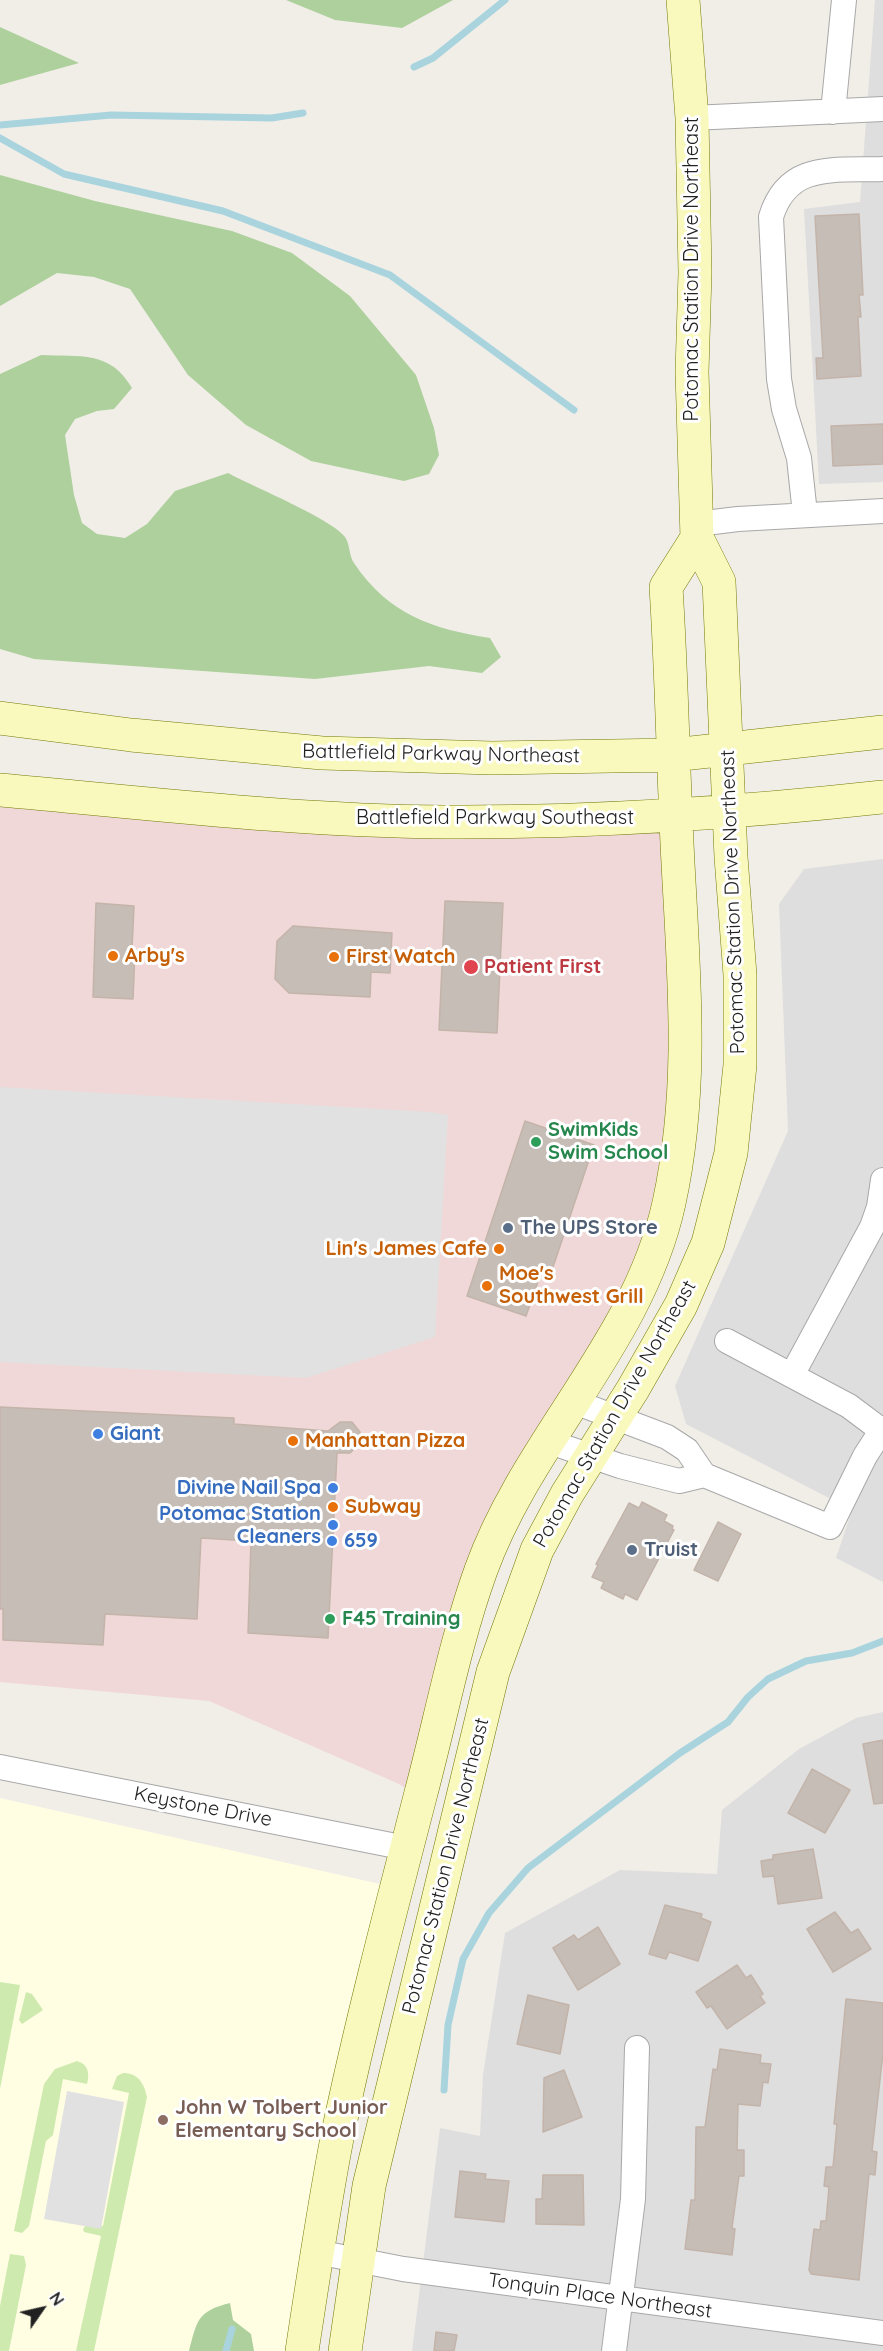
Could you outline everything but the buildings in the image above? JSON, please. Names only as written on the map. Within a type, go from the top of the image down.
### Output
[{"type":"street","name":"Potomac Station Drive Northeast","points":[[345,2351],[369,2186],[493,1672],[537,1550],[681,1305],[708,1243],[731,1153],[738,1104],[741,1026],[719,582],[697,531],[692,372],[695,273],[692,118],[683,0]]},
{"type":"street","points":[[833,112],[844,0]]},
{"type":"street","points":[[692,118],[883,109]]},
{"type":"street","points":[[805,514],[799,458],[784,409],[779,379],[771,217],[776,200],[797,178],[812,173],[883,169]]},
{"type":"street","points":[[697,531],[805,514],[883,511]]},
{"type":"street","name":"Potomac Station Drive Northeast","points":[[302,2351],[339,2130],[406,1848],[460,1638],[482,1567],[547,1441],[603,1358],[650,1263],[668,1206],[681,1126],[687,1026],[666,587],[697,531]]},
{"type":"street","name":"Battlefield Parkway Northeast","points":[[0,718],[132,735],[322,753],[492,758],[673,755],[883,732]]},
{"type":"street","name":"Battlefield Parkway Southeast","points":[[0,790],[251,813],[442,822],[635,819],[729,813],[883,797]]},
{"type":"street","points":[[792,1375],[872,1227],[879,1207],[883,1180]]},
{"type":"street","points":[[575,1402],[644,1426],[687,1450],[704,1475],[830,1527],[865,1456],[882,1429],[849,1406],[727,1341]]},
{"type":"street","points":[[547,1441],[679,1481],[704,1475]]},
{"type":"street","name":"Keystone Drive","points":[[0,1767],[406,1848]]},
{"type":"street","points":[[614,2351],[633,2199],[637,2048]]},
{"type":"street","name":"Tonquin Place Northeast","points":[[317,2252],[621,2299],[883,2333]]},
{"type":"shaded area","points":[[875,0],[883,0],[883,482],[819,484],[804,209],[860,202]]},
{"type":"shaded area","points":[[0,790],[676,816],[687,1026],[643,1246],[524,1482],[420,1798],[399,1784],[209,1701],[0,1682]]},
{"type":"shaded area","points":[[883,859],[883,1582],[836,1558],[852,1510],[686,1424],[675,1386],[788,1131],[779,904],[804,869]]},
{"type":"shaded area","points":[[0,1087],[431,1112],[448,1115],[435,1337],[306,1378],[0,1362]]},
{"type":"shaded area","points":[[883,1712],[883,2351],[412,2351],[440,2128],[480,2136],[483,2075],[505,1933],[620,1870],[717,1874],[722,1810],[799,1749],[856,1718]]},
{"type":"shaded area","name":"John W Tolbert Junior Elementary School","points":[[0,1798],[380,1884],[287,2351],[0,2351]]},
{"type":"shaded area","points":[[67,2091],[124,2102],[101,2229],[44,2219]]},
{"type":"green space","points":[[286,0],[453,0],[402,28],[335,20]]},
{"type":"green space","points":[[0,27],[79,63],[0,85]]},
{"type":"green space","points":[[0,175],[95,201],[232,231],[292,253],[350,296],[416,375],[434,428],[439,455],[429,474],[404,481],[311,461],[246,425],[188,375],[130,289],[94,277],[57,273],[0,306]]},
{"type":"green space","points":[[41,355],[81,356],[104,361],[114,367],[132,388],[114,409],[97,411],[75,419],[65,435],[74,495],[82,523],[97,534],[125,538],[147,524],[175,491],[228,473],[309,512],[337,530],[345,537],[352,560],[367,580],[397,607],[430,624],[490,638],[501,657],[482,673],[429,666],[315,679],[34,659],[0,649],[0,374]]},
{"type":"green space","points":[[0,1982],[20,1985],[0,2089]]},
{"type":"green space","points":[[26,1992],[32,1994],[43,2010],[22,2024],[19,2020]]},
{"type":"green space","points":[[77,2061],[84,2064],[87,2070],[87,2084],[63,2079],[53,2135],[46,2141],[29,2226],[22,2233],[14,2231],[44,2084],[55,2069]]},
{"type":"green space","points":[[123,2073],[133,2075],[140,2080],[147,2097],[94,2351],[76,2351],[101,2236],[84,2232],[83,2229],[87,2224],[103,2226],[129,2093],[112,2089],[117,2076]]},
{"type":"green space","points":[[10,2254],[24,2256],[26,2265],[9,2351],[0,2351],[0,2306]]},
{"type":"green space","points":[[230,2303],[233,2320],[251,2334],[254,2351],[189,2351],[200,2319],[211,2310]]},
{"type":"waterway","points":[[414,67],[433,58],[505,0]]},
{"type":"waterway","points":[[0,125],[111,115],[272,118],[303,113]]},
{"type":"waterway","points":[[0,138],[64,174],[223,211],[390,275],[574,410]]},
{"type":"waterway","points":[[444,2090],[448,2025],[463,1959],[489,1913],[528,1868],[680,1753],[728,1722],[748,1697],[768,1679],[806,1661],[852,1653],[883,1641]]},
{"type":"waterway","points":[[226,2351],[232,2329]]},
{"type":"place","name":"Arby's","points":[[113,956]]},
{"type":"place","name":"First Watch","points":[[334,957]]},
{"type":"place","name":"Patient First","points":[[471,967]]},
{"type":"place","name":"SwimKids Swim School","points":[[536,1142]]},
{"type":"place","name":"The UPS Store","points":[[508,1228]]},
{"type":"place","name":"Lin's James Cafe","points":[[499,1249]]},
{"type":"place","name":"Moe's Southwest Grill","points":[[487,1286]]},
{"type":"place","name":"Giant","points":[[98,1434]]},
{"type":"place","name":"Manhattan Pizza","points":[[293,1441]]},
{"type":"place","name":"Divine Nail Spa","points":[[333,1488]]},
{"type":"place","name":"Subway","points":[[333,1507]]},
{"type":"place","name":"Potomac Station Cleaners","points":[[333,1525]]},
{"type":"place","name":"659","points":[[332,1541]]},
{"type":"place","name":"Truist","points":[[632,1550]]},
{"type":"place","name":"F45 Training","points":[[330,1619]]},
{"type":"place","name":"John W Tolbert Junior Elementary School","points":[[163,2120]]}]
